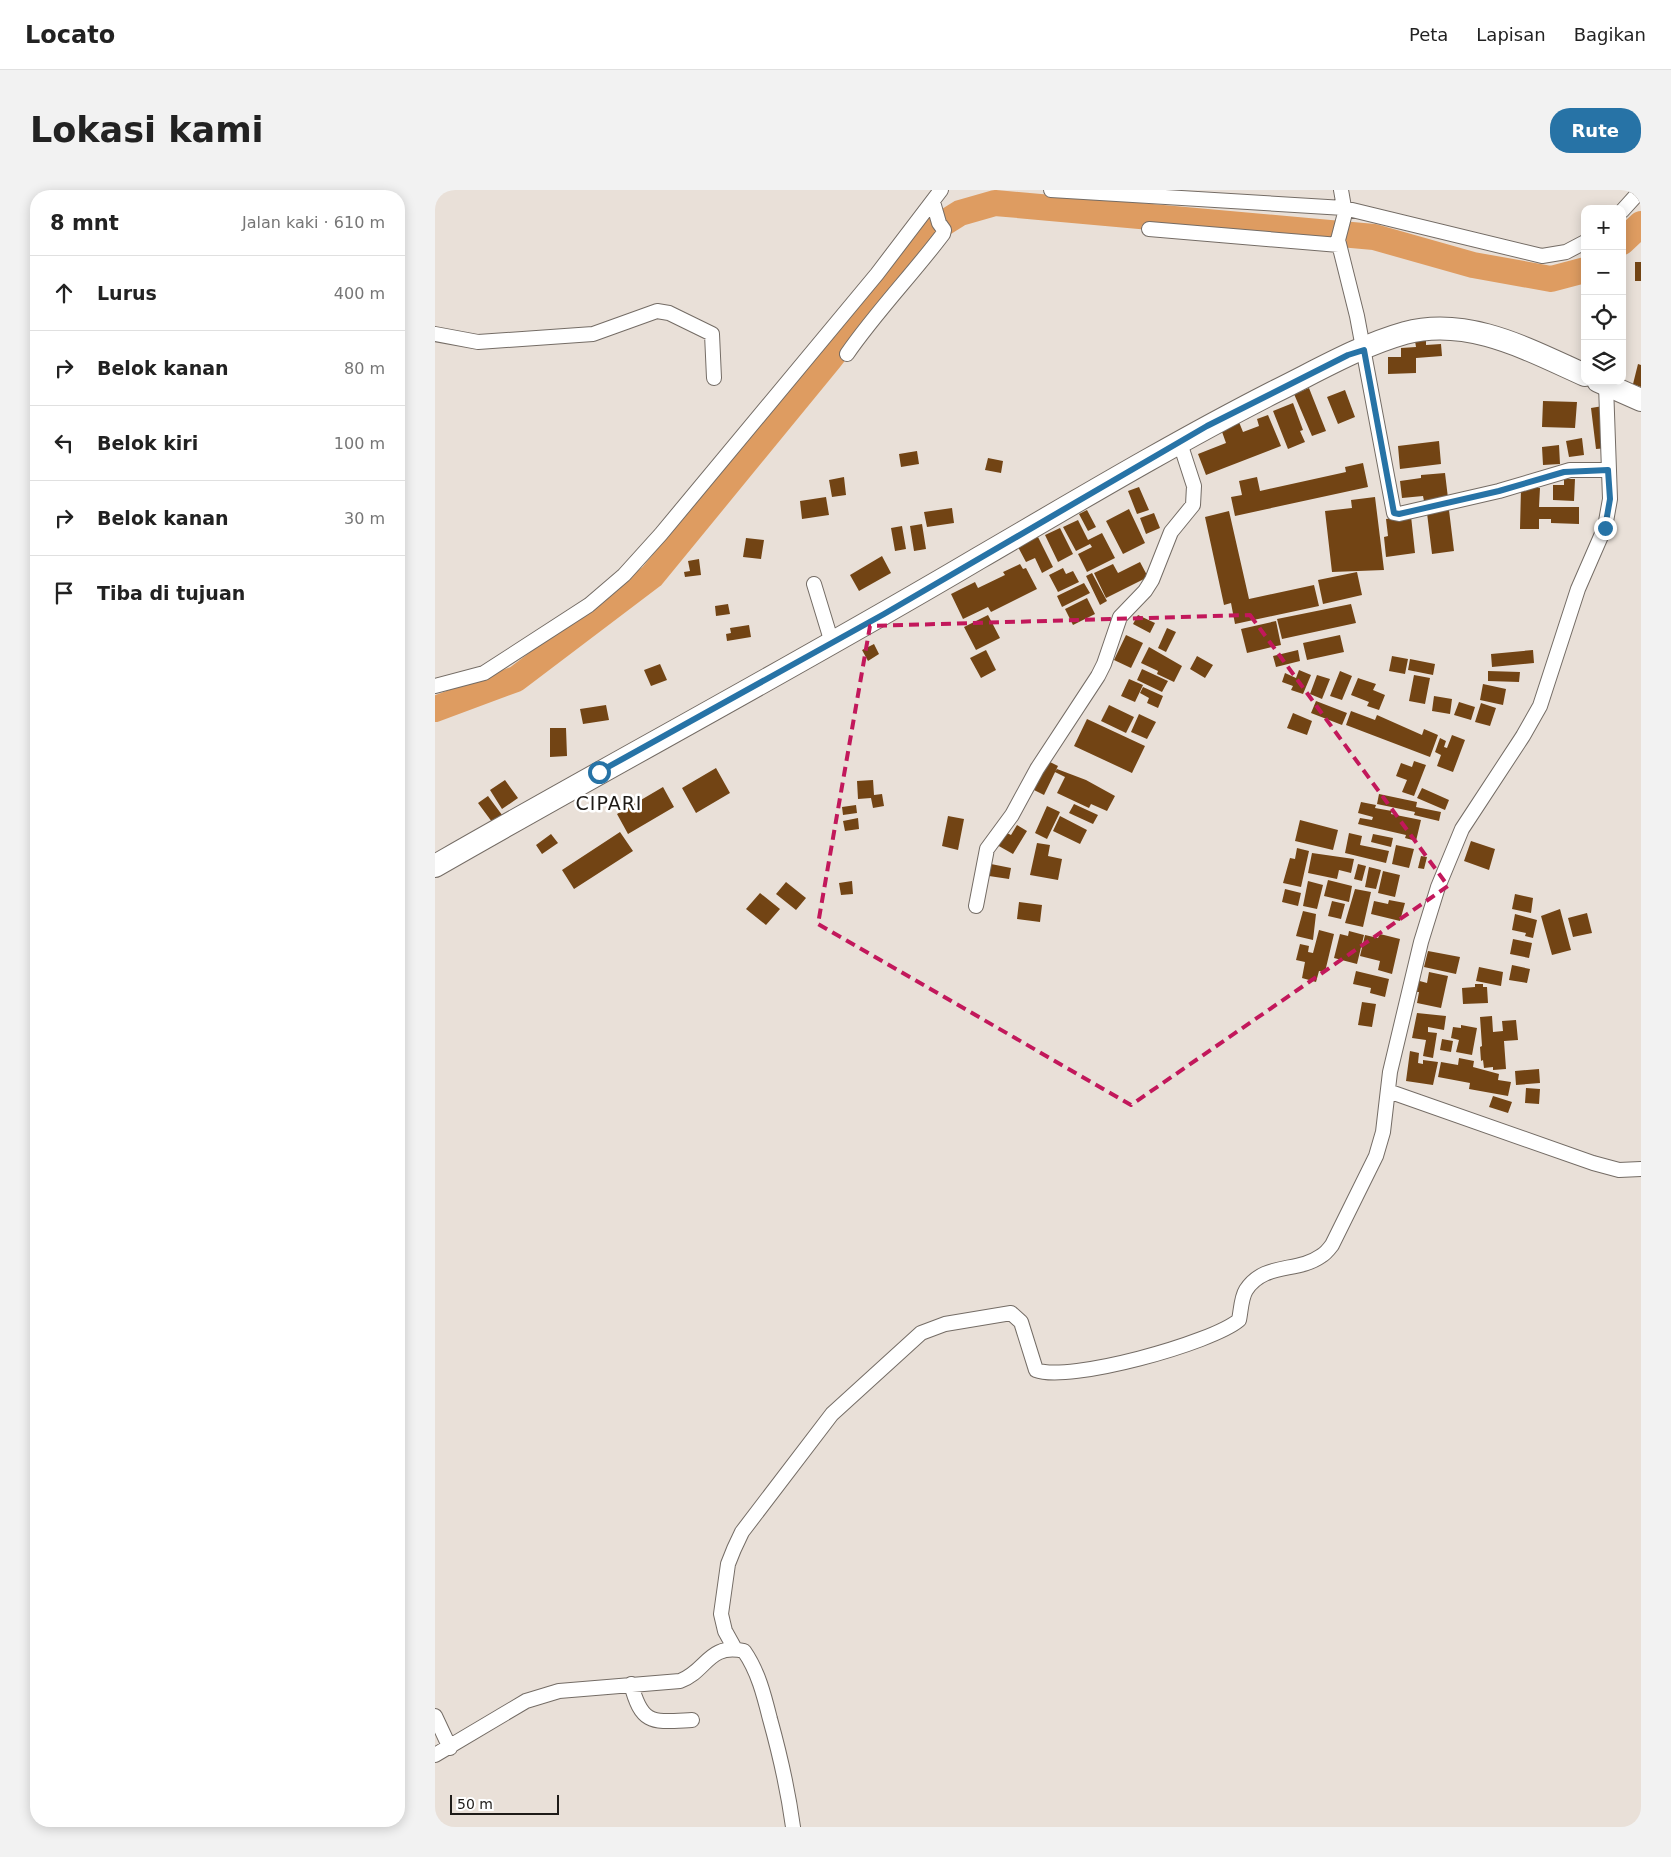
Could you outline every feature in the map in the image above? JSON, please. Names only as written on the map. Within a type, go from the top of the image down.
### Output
[{"type":"main road","points":[[435,866],[832,643],[1216,422],[1348,355],[1406,333],[1441,329],[1475,331],[1522,347],[1581,373]]},
{"type":"main road","points":[[1607,385],[1641,400]]},
{"type":"street","points":[[1051,190],[1344,211],[1542,256],[1566,252],[1581,244]]},
{"type":"street","points":[[1341,190],[1344,211],[1338,243],[1364,350],[1394,513],[1399,514],[1499,491],[1570,470],[1608,470]]},
{"type":"street","points":[[1626,207],[1641,190]]},
{"type":"street","points":[[847,354],[885,302],[919,266],[943,234],[937,196]]},
{"type":"street","points":[[435,686],[484,673],[589,605],[617,582],[661,534],[877,274],[937,196]]},
{"type":"street","points":[[1149,229],[1338,243]]},
{"type":"street","points":[[435,334],[478,342],[593,334],[652,311],[663,311],[712,334],[714,378]]},
{"type":"street","points":[[735,1649],[725,1632],[721,1614],[728,1564],[742,1532],[833,1414],[921,1334],[945,1324],[1011,1313],[1021,1322],[1036,1370],[1053,1373],[1073,1372],[1177,1349],[1231,1326],[1239,1320],[1245,1291],[1260,1276],[1277,1269],[1304,1264],[1321,1256],[1332,1245],[1376,1156],[1383,1132],[1390,1072],[1421,942],[1438,887],[1462,829],[1523,736],[1540,706],[1579,589],[1605,528],[1610,499],[1602,385]]},
{"type":"street","points":[[976,906],[987,849],[1012,815],[1037,768],[1098,676],[1120,617],[1145,591],[1171,532],[1193,505],[1194,486],[1180,443]]},
{"type":"street","points":[[814,584],[832,643]]},
{"type":"street","points":[[1388,1091],[1593,1163],[1619,1170],[1641,1169]]},
{"type":"street","points":[[435,1755],[450,1748],[504,1714],[540,1696],[559,1691],[680,1681],[690,1676],[704,1661],[718,1652],[735,1649],[744,1652],[751,1661],[762,1690],[786,1777],[793,1827]]},
{"type":"street","points":[[631,1684],[637,1704],[648,1718],[660,1721],[692,1720]]},
{"type":"street","points":[[435,1716],[450,1748]]},
{"type":"highlighted area","points":[[1250,615],[1448,886],[1131,1105],[818,924],[870,626]]},
{"type":"building","points":[[1635,262],[1641,262],[1641,281],[1635,281]]},
{"type":"building","points":[[1415,341],[1426,341],[1426,345],[1441,344],[1442,356],[1416,358],[1416,373],[1388,374],[1388,357],[1401,357],[1401,348],[1416,347]]},
{"type":"building","points":[[1638,364],[1641,365],[1641,387],[1633,384]]},
{"type":"building","points":[[1309,388],[1326,431],[1312,436],[1294,394]]},
{"type":"building","points":[[1345,390],[1355,417],[1338,424],[1327,397]]},
{"type":"building","points":[[1543,401],[1577,402],[1575,428],[1542,427]]},
{"type":"building","points":[[1293,403],[1303,430],[1300,431],[1305,442],[1288,449],[1273,411]]},
{"type":"building","points":[[1603,406],[1608,448],[1596,449],[1591,408]]},
{"type":"building","points":[[1268,415],[1281,446],[1206,475],[1198,454],[1226,443],[1221,429],[1239,422],[1243,432],[1259,426],[1257,419]]},
{"type":"building","points":[[1582,438],[1584,455],[1569,457],[1566,441]]},
{"type":"building","points":[[1439,441],[1441,464],[1400,469],[1398,446]]},
{"type":"building","points":[[1559,445],[1560,464],[1543,465],[1542,447]]},
{"type":"building","points":[[917,451],[919,464],[901,467],[899,454]]},
{"type":"building","points":[[988,458],[1003,461],[1001,473],[985,470]]},
{"type":"building","points":[[1363,463],[1368,487],[1235,516],[1231,497],[1242,495],[1239,481],[1257,477],[1260,491],[1346,472],[1345,467]]},
{"type":"building","points":[[1445,473],[1448,498],[1424,501],[1423,496],[1402,498],[1400,481],[1421,478],[1421,475]]},
{"type":"building","points":[[844,477],[846,495],[832,497],[829,480]]},
{"type":"building","points":[[1564,479],[1575,479],[1574,501],[1553,500],[1553,485],[1564,485]]},
{"type":"building","points":[[1139,487],[1149,510],[1137,514],[1128,491]]},
{"type":"building","points":[[1521,488],[1540,488],[1539,507],[1579,507],[1579,524],[1551,523],[1551,519],[1539,519],[1539,529],[1520,529]]},
{"type":"building","points":[[826,497],[829,515],[802,519],[800,501]]},
{"type":"building","points":[[1375,497],[1384,570],[1332,572],[1325,511],[1352,508],[1351,500]]},
{"type":"building","points":[[952,508],[954,523],[927,527],[924,512]]},
{"type":"building","points":[[1129,509],[1145,543],[1123,554],[1106,521]]},
{"type":"building","points":[[1087,510],[1096,527],[1088,531],[1079,514]]},
{"type":"building","points":[[1449,510],[1454,551],[1432,554],[1427,513]]},
{"type":"building","points":[[1229,511],[1249,599],[1314,585],[1319,606],[1235,624],[1231,603],[1224,605],[1205,517]]},
{"type":"building","points":[[1154,513],[1160,528],[1146,534],[1140,518]]},
{"type":"building","points":[[1411,516],[1415,553],[1386,557],[1384,537],[1388,536],[1386,519]]},
{"type":"building","points":[[1078,520],[1088,540],[1102,533],[1115,558],[1087,572],[1078,554],[1092,547],[1090,544],[1076,551],[1063,527]]},
{"type":"building","points":[[922,524],[926,549],[914,551],[910,526]]},
{"type":"building","points":[[902,526],[906,549],[895,551],[891,528]]},
{"type":"building","points":[[1060,528],[1073,554],[1058,562],[1045,535]]},
{"type":"building","points":[[1038,537],[1053,567],[1042,573],[1035,558],[1026,562],[1018,547]]},
{"type":"building","points":[[746,538],[764,540],[761,559],[743,557]]},
{"type":"building","points":[[882,556],[891,573],[859,591],[850,575]]},
{"type":"building","points":[[699,559],[701,575],[685,577],[684,572],[690,571],[688,561]]},
{"type":"building","points":[[1140,562],[1148,577],[1106,598],[1094,573],[1113,564],[1118,573]]},
{"type":"building","points":[[1020,564],[1023,569],[1026,568],[1037,589],[991,612],[988,607],[963,619],[951,594],[975,582],[978,588],[1005,575],[1003,572]]},
{"type":"building","points":[[1063,568],[1066,574],[1073,571],[1079,582],[1058,592],[1049,575]]},
{"type":"building","points":[[1357,572],[1362,595],[1323,604],[1318,580]]},
{"type":"building","points":[[1092,573],[1107,601],[1100,605],[1086,576]]},
{"type":"building","points":[[1084,583],[1090,593],[1062,607],[1057,596]]},
{"type":"building","points":[[1087,598],[1095,614],[1073,625],[1065,609]]},
{"type":"building","points":[[728,604],[730,614],[716,616],[715,606]]},
{"type":"building","points":[[1351,604],[1356,623],[1282,639],[1277,619]]},
{"type":"building","points":[[988,615],[1000,638],[976,650],[964,627]]},
{"type":"building","points":[[1138,615],[1155,623],[1150,633],[1133,624]]},
{"type":"building","points":[[1276,621],[1281,645],[1247,653],[1241,629]]},
{"type":"building","points":[[749,625],[751,637],[727,641],[726,634],[731,633],[730,628]]},
{"type":"building","points":[[1167,628],[1176,632],[1166,652],[1158,648]]},
{"type":"building","points":[[1126,635],[1143,643],[1131,668],[1114,660]]},
{"type":"building","points":[[1340,635],[1344,652],[1307,660],[1303,643]]},
{"type":"building","points":[[874,644],[879,654],[868,661],[862,650]]},
{"type":"building","points":[[1149,647],[1182,666],[1174,682],[1157,674],[1158,671],[1141,663]]},
{"type":"building","points":[[986,650],[996,670],[981,678],[970,658]]},
{"type":"building","points":[[1298,650],[1300,661],[1276,667],[1273,656]]},
{"type":"building","points":[[1533,650],[1534,663],[1492,667],[1491,654]]},
{"type":"building","points":[[1197,656],[1213,665],[1205,678],[1190,669]]},
{"type":"building","points":[[1392,656],[1408,659],[1405,674],[1389,671]]},
{"type":"building","points":[[1410,659],[1435,664],[1433,675],[1408,670]]},
{"type":"building","points":[[660,664],[667,680],[651,686],[644,670]]},
{"type":"building","points":[[1142,669],[1168,681],[1162,692],[1137,680]]},
{"type":"building","points":[[1299,670],[1311,675],[1303,694],[1291,690],[1293,686],[1282,682],[1285,673],[1296,678]]},
{"type":"building","points":[[1340,671],[1352,676],[1342,700],[1330,696]]},
{"type":"building","points":[[1488,671],[1520,672],[1519,682],[1488,681]]},
{"type":"building","points":[[1317,675],[1330,679],[1322,699],[1310,694]]},
{"type":"building","points":[[1414,675],[1430,678],[1425,704],[1409,701]]},
{"type":"building","points":[[1358,678],[1376,684],[1373,690],[1385,695],[1379,710],[1367,706],[1369,702],[1351,695]]},
{"type":"building","points":[[1129,679],[1143,685],[1135,702],[1121,696]]},
{"type":"building","points":[[1483,684],[1506,689],[1503,705],[1480,700]]},
{"type":"building","points":[[1143,687],[1163,696],[1158,708],[1147,703],[1149,698],[1140,693]]},
{"type":"building","points":[[1434,696],[1452,699],[1450,714],[1432,711]]},
{"type":"building","points":[[1316,701],[1347,713],[1342,725],[1311,713]]},
{"type":"building","points":[[1459,702],[1475,707],[1471,720],[1454,715]]},
{"type":"building","points":[[1481,703],[1496,708],[1490,726],[1475,722]]},
{"type":"building","points":[[606,705],[609,720],[583,724],[580,709]]},
{"type":"building","points":[[1109,705],[1134,717],[1126,733],[1101,721]]},
{"type":"building","points":[[1351,711],[1375,720],[1377,715],[1422,735],[1424,729],[1438,735],[1430,757],[1346,725]]},
{"type":"building","points":[[1293,713],[1312,721],[1307,735],[1287,728]]},
{"type":"building","points":[[1139,714],[1156,722],[1147,739],[1131,732]]},
{"type":"building","points":[[1087,719],[1145,746],[1132,773],[1074,746]]},
{"type":"building","points":[[550,728],[566,728],[567,756],[550,757]]},
{"type":"building","points":[[1452,735],[1465,740],[1453,772],[1437,766],[1441,755],[1435,752],[1440,738],[1446,741],[1444,747],[1447,748]]},
{"type":"building","points":[[1048,761],[1058,766],[1044,795],[1034,790]]},
{"type":"building","points":[[1414,761],[1426,765],[1414,796],[1402,792],[1407,780],[1396,776],[1401,763],[1412,767]]},
{"type":"building","points":[[716,768],[730,793],[696,813],[682,788]]},
{"type":"building","points":[[1057,769],[1086,780],[1115,796],[1107,811],[1091,804],[1089,808],[1057,793],[1065,777],[1055,772]]},
{"type":"building","points":[[505,780],[518,798],[502,809],[490,790]]},
{"type":"building","points":[[873,780],[874,795],[882,794],[884,806],[873,808],[871,798],[858,799],[857,781]]},
{"type":"building","points":[[663,787],[674,807],[628,834],[617,814]]},
{"type":"building","points":[[1422,788],[1449,800],[1445,810],[1417,798]]},
{"type":"building","points":[[1379,794],[1417,802],[1416,807],[1441,812],[1439,821],[1414,815],[1415,812],[1377,804]]},
{"type":"building","points":[[488,796],[505,819],[495,826],[478,803]]},
{"type":"building","points":[[1361,802],[1376,805],[1375,808],[1392,811],[1391,814],[1421,820],[1416,841],[1405,838],[1406,835],[1358,824],[1360,818],[1372,820],[1373,817],[1358,813]]},
{"type":"building","points":[[1074,804],[1098,815],[1093,824],[1069,813]]},
{"type":"building","points":[[856,805],[857,813],[843,815],[842,807]]},
{"type":"building","points":[[1047,806],[1060,812],[1047,839],[1035,833]]},
{"type":"building","points":[[948,816],[964,819],[958,850],[942,846]]},
{"type":"building","points":[[1060,816],[1087,830],[1080,844],[1053,831]]},
{"type":"building","points":[[858,818],[859,829],[845,831],[843,821]]},
{"type":"building","points":[[1300,820],[1338,830],[1333,850],[1295,841]]},
{"type":"building","points":[[1017,825],[1027,831],[1013,854],[997,845],[1005,832],[1011,835]]},
{"type":"building","points":[[620,832],[633,851],[574,889],[562,870]]},
{"type":"building","points":[[1349,833],[1362,836],[1360,845],[1389,851],[1386,863],[1345,853]]},
{"type":"building","points":[[551,834],[558,843],[542,854],[536,845]]},
{"type":"building","points":[[1373,834],[1393,838],[1391,847],[1371,842]]},
{"type":"building","points":[[1471,841],[1495,849],[1489,870],[1464,861]]},
{"type":"building","points":[[1037,843],[1050,845],[1048,856],[1062,859],[1058,880],[1030,875]]},
{"type":"building","points":[[1396,845],[1414,849],[1409,868],[1392,864]]},
{"type":"building","points":[[1297,848],[1309,851],[1301,887],[1283,883],[1290,858],[1295,859]]},
{"type":"building","points":[[1312,853],[1354,859],[1351,873],[1339,870],[1337,879],[1308,873]]},
{"type":"building","points":[[1421,856],[1427,857],[1424,869],[1418,868]]},
{"type":"building","points":[[991,864],[1011,868],[1009,879],[989,876]]},
{"type":"building","points":[[1358,864],[1366,866],[1362,881],[1354,879]]},
{"type":"building","points":[[1369,867],[1381,870],[1376,889],[1365,887]]},
{"type":"building","points":[[1383,871],[1400,875],[1395,897],[1378,893]]},
{"type":"building","points":[[1328,880],[1352,886],[1349,902],[1324,896]]},
{"type":"building","points":[[852,881],[853,894],[841,895],[839,883]]},
{"type":"building","points":[[1308,881],[1323,885],[1317,909],[1303,906]]},
{"type":"building","points":[[786,882],[806,898],[796,910],[776,894]]},
{"type":"building","points":[[1285,889],[1301,893],[1298,906],[1282,902]]},
{"type":"building","points":[[1355,889],[1371,892],[1363,927],[1345,923]]},
{"type":"building","points":[[760,893],[780,909],[766,925],[746,909]]},
{"type":"building","points":[[1515,894],[1533,898],[1531,913],[1512,909]]},
{"type":"building","points":[[1389,900],[1405,903],[1400,921],[1371,914],[1374,901],[1388,904]]},
{"type":"building","points":[[1332,901],[1345,904],[1341,919],[1328,916]]},
{"type":"building","points":[[1019,902],[1042,905],[1040,922],[1017,919]]},
{"type":"building","points":[[1560,909],[1571,950],[1552,955],[1541,916]]},
{"type":"building","points":[[1303,911],[1316,914],[1313,940],[1296,936]]},
{"type":"building","points":[[1587,913],[1592,933],[1573,937],[1568,918]]},
{"type":"building","points":[[1515,914],[1537,920],[1533,938],[1525,936],[1526,933],[1512,930]]},
{"type":"building","points":[[1319,930],[1334,934],[1325,972],[1319,971],[1316,982],[1302,978],[1305,962],[1296,960],[1300,944],[1309,946],[1308,952],[1313,953]]},
{"type":"building","points":[[1349,931],[1364,935],[1357,964],[1334,958],[1340,934],[1348,936]]},
{"type":"building","points":[[1380,934],[1400,939],[1392,974],[1378,970],[1380,961],[1360,956],[1365,935],[1378,938]]},
{"type":"building","points":[[1513,939],[1532,943],[1529,958],[1510,954]]},
{"type":"building","points":[[1428,951],[1460,957],[1456,974],[1424,967]]},
{"type":"building","points":[[1512,965],[1530,969],[1527,983],[1509,980]]},
{"type":"building","points":[[1479,967],[1503,972],[1501,986],[1476,981]]},
{"type":"building","points":[[1356,971],[1389,979],[1385,997],[1370,993],[1371,988],[1353,984]]},
{"type":"building","points":[[1429,972],[1448,976],[1441,1008],[1417,1003],[1419,992],[1413,992],[1416,980],[1427,983]]},
{"type":"building","points":[[1475,984],[1483,984],[1483,987],[1487,987],[1488,1003],[1463,1004],[1462,988],[1475,987]]},
{"type":"building","points":[[1362,1002],[1376,1004],[1372,1027],[1358,1025]]},
{"type":"building","points":[[1417,1013],[1446,1016],[1444,1030],[1428,1027],[1428,1032],[1437,1033],[1433,1058],[1423,1056],[1426,1040],[1412,1038]]},
{"type":"building","points":[[1492,1016],[1493,1032],[1503,1031],[1502,1021],[1516,1020],[1518,1040],[1504,1041],[1506,1069],[1493,1070],[1493,1067],[1484,1068],[1483,1060],[1481,1061],[1480,1017]]},
{"type":"building","points":[[1461,1025],[1477,1028],[1472,1055],[1456,1052],[1459,1040],[1451,1038],[1453,1027],[1461,1028]]},
{"type":"building","points":[[1442,1039],[1453,1041],[1451,1052],[1440,1050]]},
{"type":"building","points":[[1410,1051],[1419,1053],[1418,1063],[1423,1064],[1423,1060],[1438,1062],[1433,1085],[1406,1081]]},
{"type":"building","points":[[1459,1058],[1474,1061],[1473,1067],[1499,1074],[1498,1080],[1511,1082],[1508,1096],[1469,1089],[1470,1083],[1438,1077],[1441,1062],[1458,1065]]},
{"type":"building","points":[[1539,1069],[1540,1083],[1516,1085],[1515,1071]]},
{"type":"building","points":[[1526,1088],[1540,1089],[1539,1104],[1525,1103]]},
{"type":"building","points":[[1493,1096],[1512,1102],[1508,1113],[1489,1107]]},
{"type":"waterway","points":[[435,709],[516,679],[652,576],[829,360],[928,233],[960,213],[995,203],[1374,237],[1473,265],[1551,279],[1581,271]]},
{"type":"waterway","points":[[1626,238],[1641,224]]},
{"type":"district","name":"CIPARI","points":[[609,803]]},
{"type":"route","points":[[599,772],[884,614],[1207,426],[1348,355],[1364,350],[1394,513],[1399,514],[1499,491],[1570,470],[1608,470],[1610,499],[1605,528]]}]
